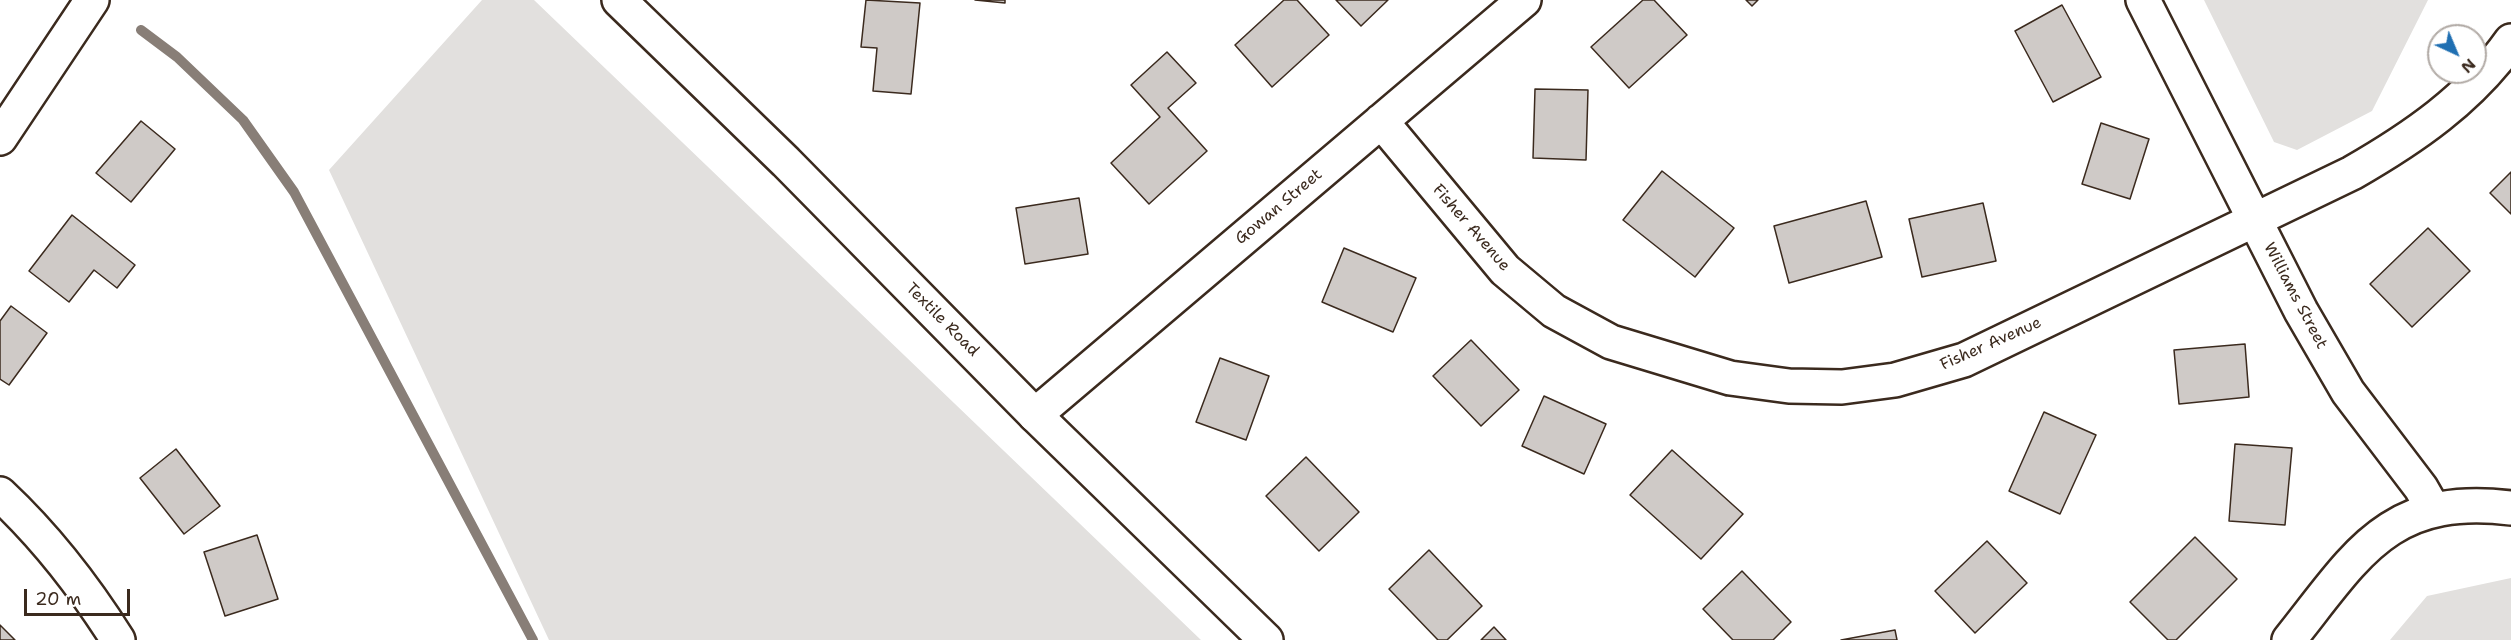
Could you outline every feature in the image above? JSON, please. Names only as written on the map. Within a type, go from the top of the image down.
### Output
[{"type":"street","points":[[0,138],[92,0]]},
{"type":"street","name":"Textile Road","points":[[619,0],[786,162],[1035,415],[1266,640]]},
{"type":"street","name":"Gowan Street","points":[[1035,415],[1524,0]]},
{"type":"street","name":"Williams Street","points":[[2143,0],[2301,311],[2348,392],[2421,488],[2433,509]]},
{"type":"street","name":"Fisher Avenue","points":[[1381,121],[1505,270],[1554,311],[1611,342],[1730,378],[1789,386],[1842,387],[1895,380],[1964,360],[2352,173],[2407,141],[2456,103],[2511,41]]},
{"type":"street","points":[[0,494],[65,562],[118,640]]},
{"type":"street","points":[[2289,640],[2359,552],[2398,523],[2433,509],[2475,504],[2511,508]]},
{"type":"shaded area","points":[[482,0],[534,0],[1201,640],[549,640],[329,170]]},
{"type":"shaded area","points":[[2204,0],[2428,0],[2372,111],[2297,150],[2274,142]]},
{"type":"shaded area","points":[[2511,578],[2511,640],[2390,640],[2427,596]]},
{"type":"building","points":[[866,0],[920,3],[911,94],[873,91],[877,48],[861,47]]},
{"type":"building","points":[[975,0],[1005,0],[1005,3]]},
{"type":"building","points":[[1284,0],[1297,0],[1329,35],[1272,87],[1235,45]]},
{"type":"building","points":[[1336,0],[1388,0],[1361,26]]},
{"type":"building","points":[[1643,0],[1654,0],[1687,35],[1629,88],[1591,47]]},
{"type":"building","points":[[1746,0],[1758,0],[1752,6]]},
{"type":"building","points":[[2062,5],[2101,77],[2053,102],[2015,31]]},
{"type":"building","points":[[1167,52],[1196,83],[1168,108],[1207,151],[1149,204],[1111,163],[1160,117],[1131,85]]},
{"type":"building","points":[[1535,89],[1588,90],[1586,160],[1533,158]]},
{"type":"building","points":[[141,121],[175,149],[131,202],[96,173]]},
{"type":"building","points":[[2101,123],[2149,139],[2130,199],[2082,184]]},
{"type":"building","points":[[1662,171],[1734,228],[1695,277],[1623,220]]},
{"type":"building","points":[[2511,172],[2511,214],[2490,193]]},
{"type":"building","points":[[1079,198],[1088,254],[1025,264],[1016,208]]},
{"type":"building","points":[[1866,201],[1882,257],[1789,283],[1774,226]]},
{"type":"building","points":[[1983,203],[1996,261],[1922,277],[1909,219]]},
{"type":"building","points":[[72,215],[135,265],[117,288],[94,270],[69,302],[29,271]]},
{"type":"building","points":[[2428,228],[2470,271],[2412,327],[2370,284]]},
{"type":"building","points":[[1344,248],[1416,278],[1393,332],[1322,302]]},
{"type":"building","points":[[11,306],[47,333],[9,385],[0,379],[0,321]]},
{"type":"building","points":[[1471,340],[1519,390],[1481,426],[1433,376]]},
{"type":"building","points":[[2245,344],[2249,397],[2179,404],[2174,350]]},
{"type":"building","points":[[1220,358],[1269,376],[1246,440],[1196,422]]},
{"type":"building","points":[[1544,396],[1606,424],[1584,474],[1522,446]]},
{"type":"building","points":[[2044,412],[2096,435],[2060,514],[2009,491]]},
{"type":"building","points":[[2235,444],[2292,448],[2285,525],[2229,521]]},
{"type":"building","points":[[176,449],[220,506],[184,534],[140,478]]},
{"type":"building","points":[[1672,450],[1743,514],[1701,559],[1630,495]]},
{"type":"building","points":[[1306,457],[1359,512],[1319,551],[1266,496]]},
{"type":"building","points":[[257,535],[278,599],[225,616],[204,552]]},
{"type":"building","points":[[2195,537],[2237,579],[2176,640],[2168,640],[2130,602]]},
{"type":"building","points":[[1987,541],[2027,583],[1975,633],[1935,591]]},
{"type":"building","points":[[1429,550],[1482,606],[1447,640],[1438,640],[1389,589]]},
{"type":"building","points":[[1742,571],[1791,622],[1773,640],[1733,640],[1703,609]]},
{"type":"building","points":[[0,625],[15,640],[0,640]]},
{"type":"building","points":[[1494,627],[1506,640],[1481,640]]},
{"type":"building","points":[[1895,630],[1897,640],[1841,640]]},
{"type":"waterway","points":[[141,30],[177,57],[243,120],[294,192],[533,640]]}]
